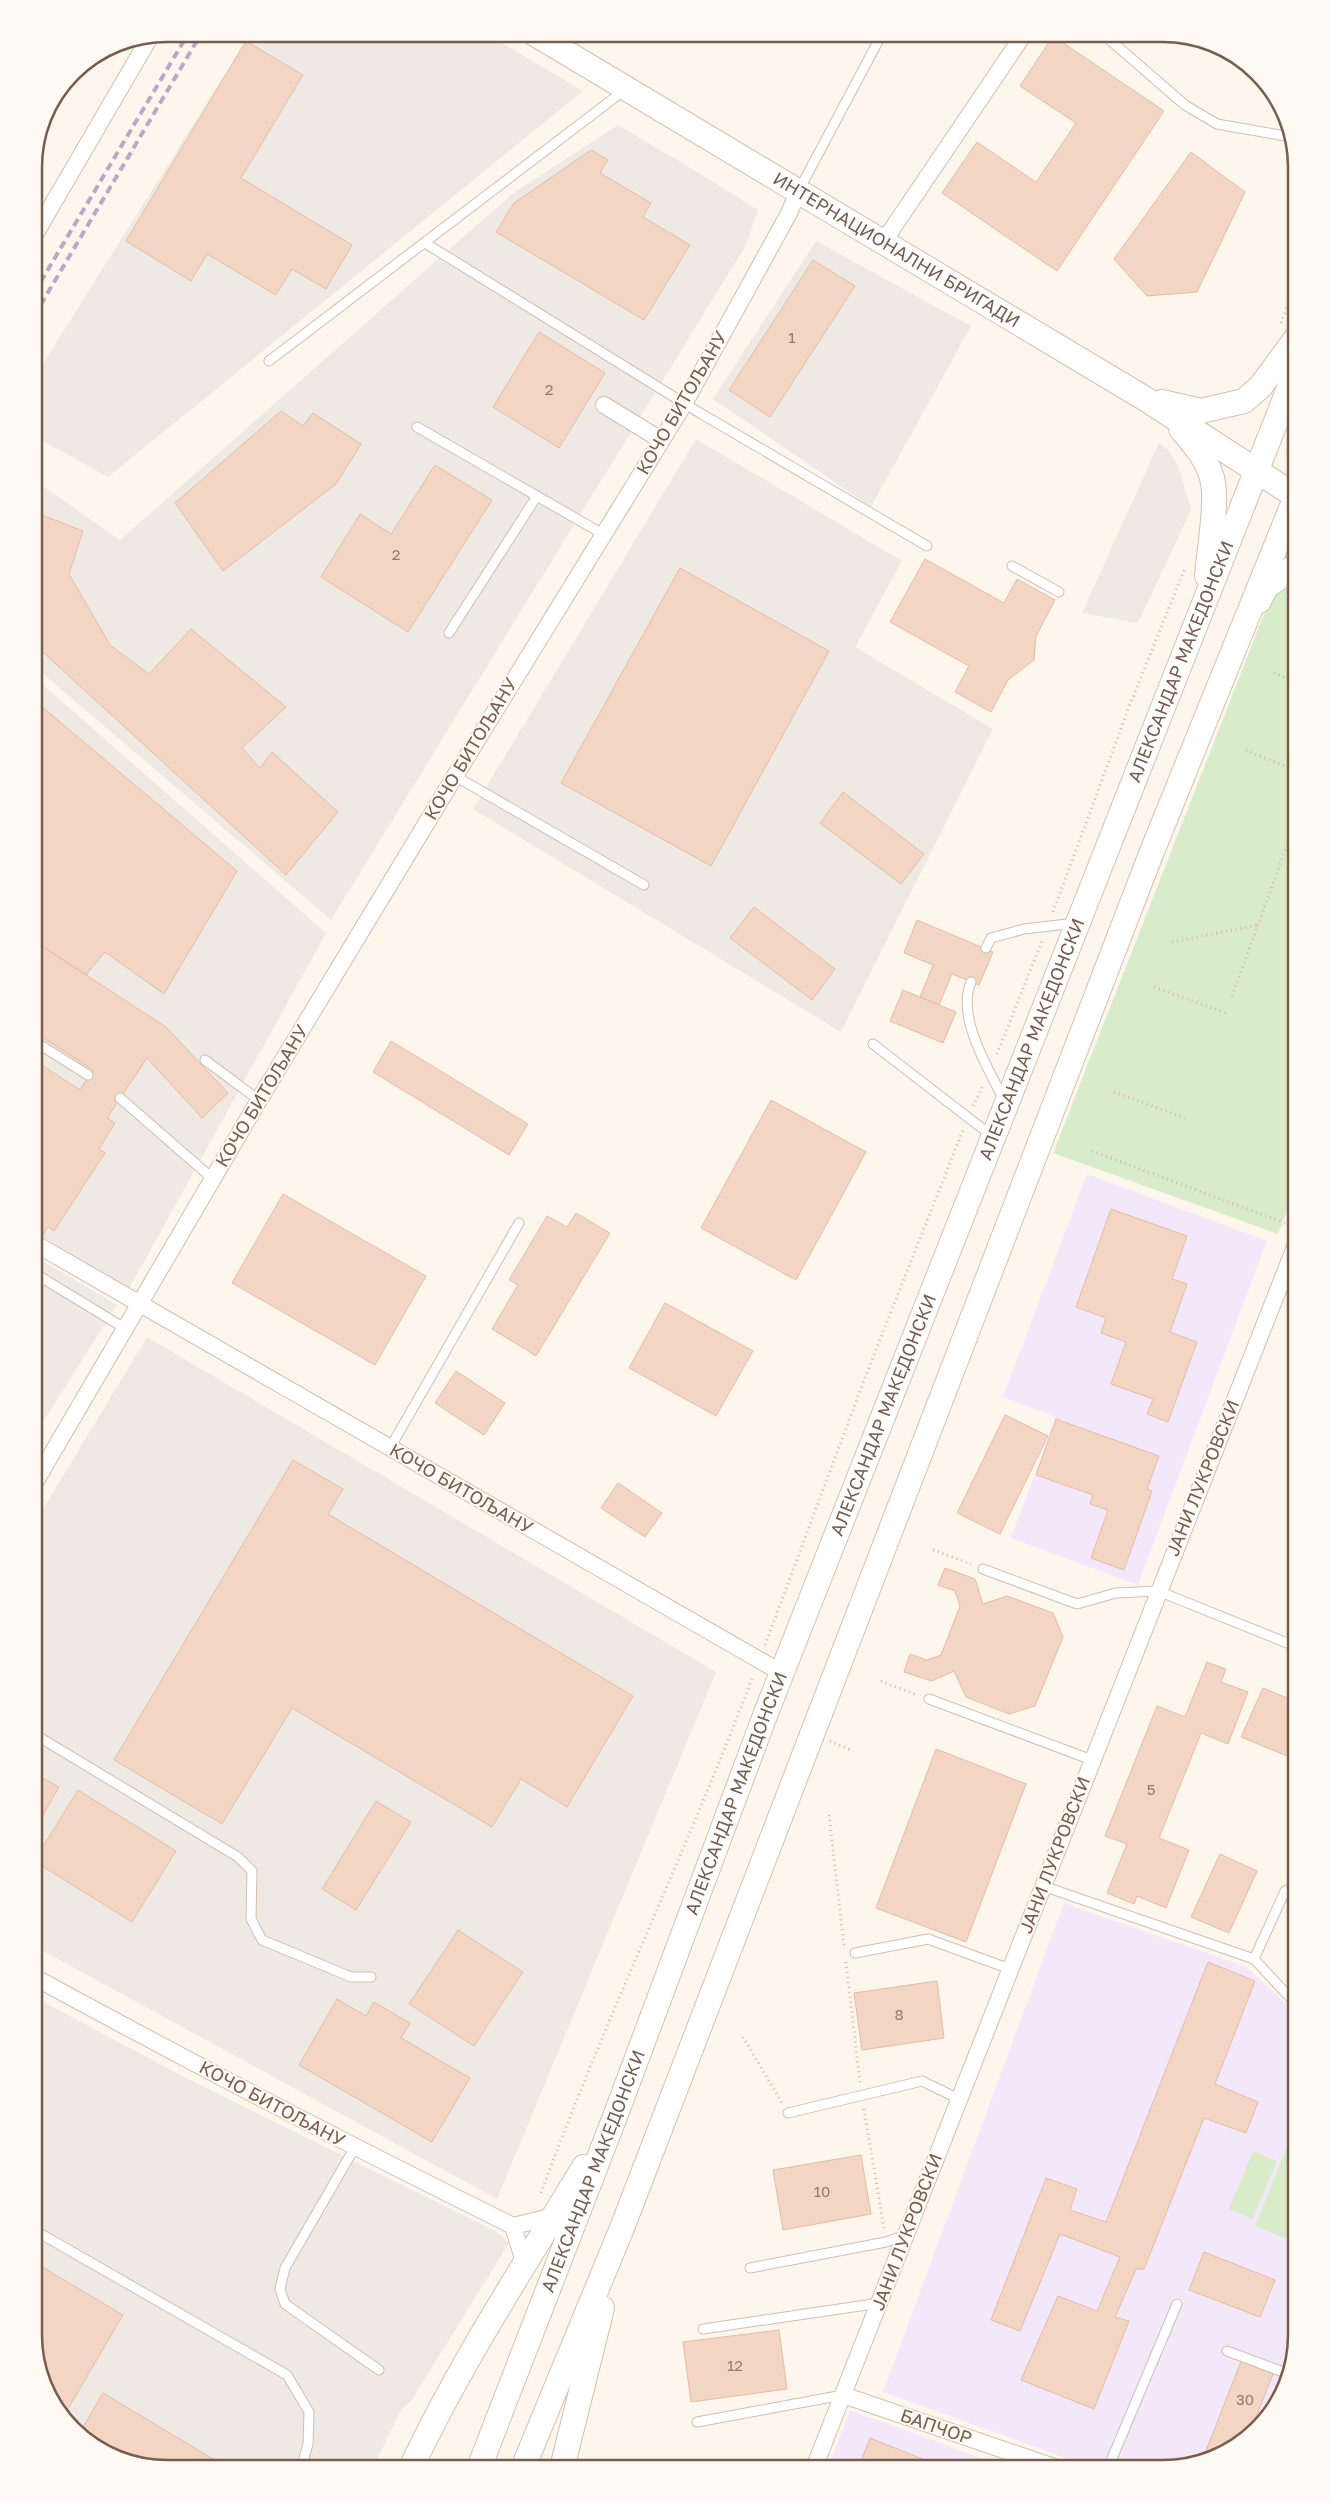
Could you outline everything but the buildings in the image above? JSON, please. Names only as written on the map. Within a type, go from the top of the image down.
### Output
[{"type":"street","name":"ИНТЕРНАЦИОНАЛНИ БРИГАДИ","points":[[549,42],[1144,398],[1288,489]]},
{"type":"street","points":[[884,242],[1018,43]]},
{"type":"street","points":[[43,221],[145,45]]},
{"type":"street","name":"КОЧО БИТОЉАНУ","points":[[42,1470],[259,1100],[455,776],[684,404],[788,215],[799,191]]},
{"type":"street","points":[[1144,398],[1201,411],[1244,401],[1261,386],[1288,349]]},
{"type":"street","name":"АЛЕКСАНДАР МАКЕДОНСКИ","points":[[482,2459],[616,2114],[782,1673],[1288,391]]},
{"type":"street","points":[[604,405],[662,440]]},
{"type":"street","points":[[1167,412],[1198,448],[1212,478],[1213,519],[1203,609]]},
{"type":"street","points":[[527,2459],[622,2228],[1140,882],[1288,517]]},
{"type":"street","points":[[1233,649],[1266,587],[1288,571]]},
{"type":"street","name":"КОЧО БИТОЉАНУ","points":[[42,1248],[782,1673]]},
{"type":"street","name":"ЈАНИ ЛУКРОВСКИ","points":[[817,2460],[1288,1265]]},
{"type":"street","name":"КОЧО БИТОЉАНУ","points":[[42,1981],[355,2148],[513,2226]]},
{"type":"street","points":[[415,2459],[433,2420],[616,2114]]},
{"type":"street","points":[[525,2264],[513,2226],[554,2216]]},
{"type":"street","points":[[564,2459],[622,2228]]},
{"type":"street","name":"БАПЧОР","points":[[843,2395],[1014,2460]]},
{"type":"lane","points":[[799,191],[877,43]]},
{"type":"lane","points":[[1114,43],[1185,105],[1217,124],[1284,136]]},
{"type":"lane","points":[[269,361],[626,89]]},
{"type":"lane","points":[[425,244],[684,404],[927,546]]},
{"type":"lane","points":[[417,427],[603,534]]},
{"type":"lane","points":[[449,633],[537,496]]},
{"type":"lane","points":[[1012,566],[1059,592]]},
{"type":"lane","points":[[455,776],[644,884]]},
{"type":"lane","points":[[986,948],[991,938],[1024,929],[1079,923]]},
{"type":"lane","points":[[971,982],[966,994],[975,1042],[1007,1105]]},
{"type":"lane","points":[[873,1044],[994,1137]]},
{"type":"lane","points":[[43,1046],[88,1075]]},
{"type":"lane","points":[[205,1060],[259,1100]]},
{"type":"lane","points":[[120,1098],[213,1179]]},
{"type":"lane","points":[[390,1448],[519,1223]]},
{"type":"lane","points":[[42,1278],[126,1329]]},
{"type":"lane","points":[[983,1569],[1077,1604],[1116,1593],[1158,1591],[1288,1643]]},
{"type":"lane","points":[[929,1699],[1092,1760]]},
{"type":"lane","points":[[42,1739],[238,1857],[252,1871],[251,1920],[262,1940],[351,1977],[371,1977]]},
{"type":"lane","points":[[1043,1886],[1254,1959],[1288,1995]]},
{"type":"lane","points":[[1254,1959],[1285,1891],[1288,1890]]},
{"type":"lane","points":[[854,1952],[928,1939],[1010,1969]]},
{"type":"lane","points":[[788,2113],[922,2081],[959,2099]]},
{"type":"lane","points":[[355,2148],[285,2268],[280,2289],[285,2304],[379,2370]]},
{"type":"lane","points":[[42,2235],[287,2375],[309,2412],[308,2444],[304,2459]]},
{"type":"lane","points":[[750,2268],[886,2242],[906,2235]]},
{"type":"lane","points":[[703,2329],[880,2302]]},
{"type":"lane","points":[[1111,2460],[1177,2304]]},
{"type":"lane","points":[[1227,2351],[1283,2372]]},
{"type":"lane","points":[[697,2422],[843,2395]]},
{"type":"path","points":[[530,2222],[572,2107],[707,1791],[759,1660],[866,1374],[968,1117],[990,1071],[1048,926],[1129,707],[1186,564]]},
{"type":"path","points":[[1274,674],[1288,679]]},
{"type":"path","points":[[1246,750],[1288,767]]},
{"type":"path","points":[[1232,996],[1288,842]]},
{"type":"path","points":[[1172,942],[1258,924]]},
{"type":"path","points":[[1154,988],[1226,1013]]},
{"type":"path","points":[[1114,1092],[1185,1118]]},
{"type":"path","points":[[1092,1152],[1288,1225]]},
{"type":"path","points":[[933,1550],[983,1569]]},
{"type":"path","points":[[881,1681],[929,1699]]},
{"type":"path","points":[[829,1815],[862,2095],[886,2242]]},
{"type":"path","points":[[743,2037],[788,2113]]},
{"type":"shaded area","points":[[245,42],[501,42],[583,91],[108,477],[43,441],[43,364]]},
{"type":"shaded area","points":[[618,125],[758,210],[746,245],[331,920],[43,673],[43,486],[120,540],[512,194]]},
{"type":"shaded area","points":[[816,241],[971,326],[871,507],[713,399]]},
{"type":"shaded area","points":[[696,439],[902,561],[855,647],[993,729],[841,1032],[473,809]]},
{"type":"shaded area","points":[[1159,443],[1167,449],[1178,465],[1191,510],[1138,623],[1082,613]]},
{"type":"shaded area","points":[[43,685],[326,933],[129,1289],[43,1237]]},
{"type":"shaded area","points":[[1087,1174],[1267,1241],[1138,1585],[1011,1538],[1056,1417],[1003,1397]]},
{"type":"shaded area","points":[[42,1261],[117,1305],[42,1423]]},
{"type":"shaded area","points":[[147,1337],[716,1672],[497,2199],[42,1950],[42,1510]]},
{"type":"shaded area","points":[[1064,1903],[1247,1967],[1288,2006],[1287,2351],[1282,2375],[1276,2390],[1258,2417],[1246,2429],[1233,2439],[1212,2450],[1188,2457],[1164,2460],[1071,2460],[883,2392]]},
{"type":"shaded area","points":[[42,2001],[190,2080],[497,2232],[509,2243],[411,2401],[401,2410],[377,2459],[159,2459],[143,2457],[112,2447],[98,2439],[73,2417],[52,2383],[45,2359],[42,2335]]},
{"type":"shaded area","points":[[850,2410],[987,2460],[831,2460]]},
{"type":"green space","points":[[1288,586],[1288,1208],[1278,1234],[1053,1153],[1270,599]]},
{"type":"green space","points":[[1288,2144],[1288,2239],[1255,2226]]},
{"type":"green space","points":[[1253,2151],[1277,2161],[1253,2219],[1229,2209]]},
{"type":"railway","points":[[43,278],[183,42]]},
{"type":"railway","points":[[43,301],[196,42]]}]
